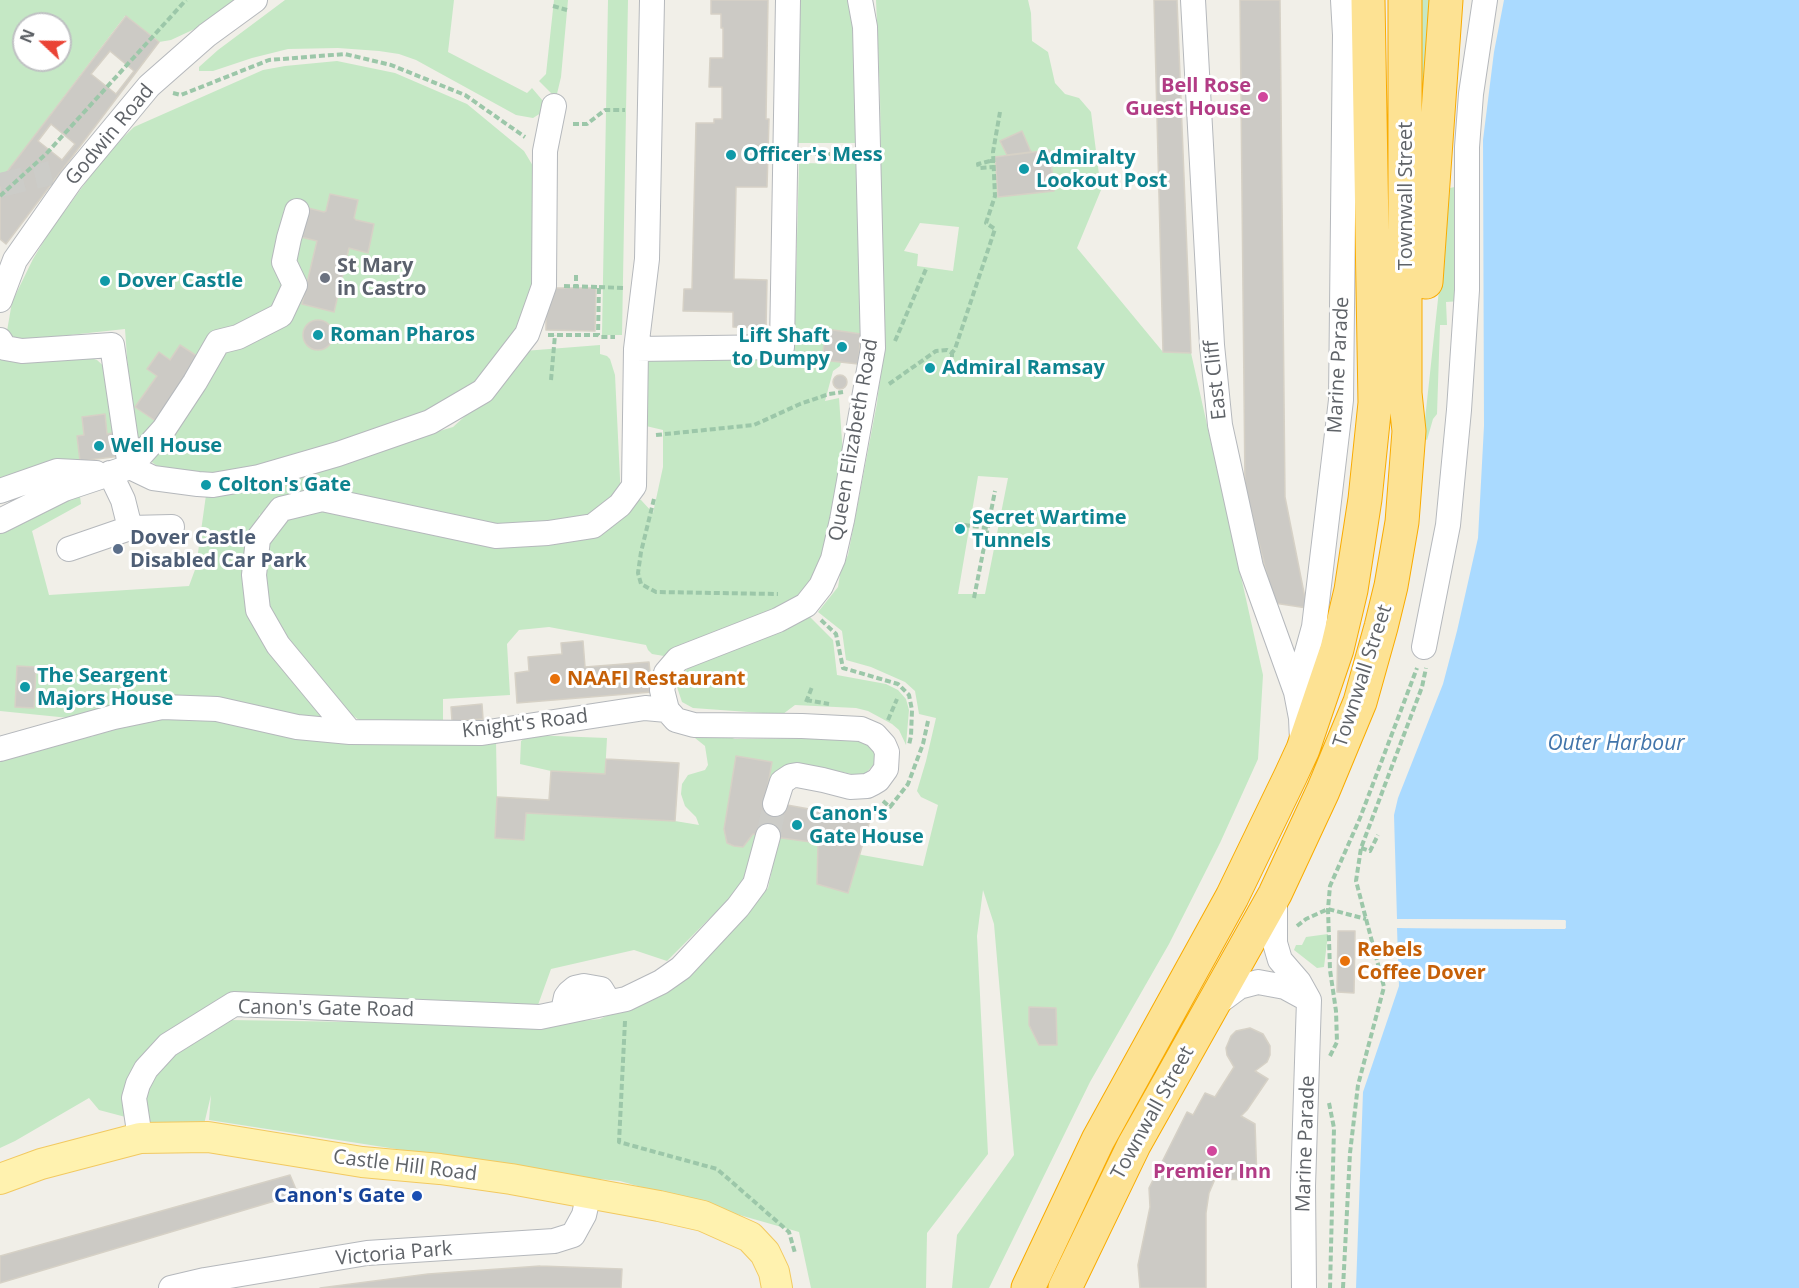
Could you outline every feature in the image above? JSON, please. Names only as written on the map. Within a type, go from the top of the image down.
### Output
[{"type":"highway","name":"Townwall Street","points":[[1065,1288],[1134,1145],[1275,894],[1328,781],[1360,702],[1378,638],[1391,586],[1402,522],[1409,431],[1405,393],[1406,0]]},
{"type":"highway","points":[[1409,431],[1418,397],[1446,0]]},
{"type":"highway","name":"Townwall Street","points":[[1028,1288],[1098,1140],[1232,897],[1303,749],[1337,649],[1351,590],[1365,499],[1375,403],[1360,21]]},
{"type":"main road","name":"Castle Hill Road","points":[[0,1179],[41,1164],[140,1138],[208,1137],[351,1161],[440,1169],[589,1193],[703,1216],[750,1237],[765,1253],[774,1272],[777,1288]]},
{"type":"street","name":"Godwin Road","points":[[0,300],[15,260],[61,176],[149,86],[207,35],[255,0]]},
{"type":"street","points":[[350,732],[278,645],[258,610],[254,575],[258,539],[281,509],[322,499],[496,536],[548,533],[592,526],[620,505],[633,486],[634,433],[629,343],[647,259],[652,0]]},
{"type":"street","points":[[629,343],[782,347],[788,0]]},
{"type":"street","name":"Queen Elizabeth Road","points":[[667,710],[662,690],[666,673],[678,659],[778,620],[806,605],[821,586],[833,559],[873,348],[865,27],[860,0]]},
{"type":"street","name":"East Cliff","points":[[1193,0],[1212,345],[1220,425],[1251,567],[1296,692],[1303,749]]},
{"type":"street","name":"Marine Parade","points":[[1296,692],[1314,627],[1341,400],[1360,21],[1343,0]]},
{"type":"street","points":[[1424,647],[1448,525],[1458,422],[1467,290],[1467,147],[1471,94],[1485,0]]},
{"type":"street","points":[[0,491],[57,471],[120,470],[153,478],[213,485],[259,477],[338,454],[430,422],[483,391],[527,334],[544,286],[545,150],[554,106]]},
{"type":"street","points":[[0,521],[63,489],[120,470],[164,429],[218,342],[238,337],[280,315],[295,285],[284,262],[297,212]]},
{"type":"street","points":[[0,340],[5,348],[22,351],[112,345],[120,470],[123,500],[130,528]]},
{"type":"street","points":[[69,549],[130,528],[172,527]]},
{"type":"street","name":"Knight's Road","points":[[0,749],[114,717],[162,707],[217,710],[297,727],[350,732],[482,733],[645,708],[667,710],[676,720],[694,725],[861,729],[875,735],[884,745],[887,752],[886,769],[873,783],[867,786],[850,787],[797,775],[791,776],[782,782],[775,804]]},
{"type":"street","name":"Canon's Gate Road","points":[[140,1138],[134,1098],[146,1069],[168,1045],[234,1004],[540,1017],[617,1001],[661,982],[681,968],[738,907],[755,884],[768,836]]},
{"type":"street","points":[[1275,894],[1275,943],[1280,960],[1299,982],[1309,1000]]},
{"type":"street","points":[[1211,1008],[1239,987],[1258,982],[1285,987],[1309,1000]]},
{"type":"street","name":"Marine Parade","points":[[1304,1288],[1303,1186],[1309,1000]]},
{"type":"street","name":"Victoria Park","points":[[171,1288],[205,1280],[367,1253],[554,1241],[573,1235],[584,1215],[589,1193]]},
{"type":"path","points":[[0,196],[45,154],[186,0]]},
{"type":"path","points":[[553,6],[567,10]]},
{"type":"path","points":[[149,86],[181,95],[269,60],[345,54],[391,65],[465,95],[545,150]]},
{"type":"path","points":[[571,124],[587,124],[605,110],[626,110]]},
{"type":"path","points":[[943,370],[952,363],[952,353],[995,229],[986,223],[995,196],[993,152],[999,112]]},
{"type":"path","points":[[786,154],[869,153]]},
{"type":"path","points":[[993,161],[978,164],[979,168],[994,166]]},
{"type":"path","points":[[895,342],[926,269]]},
{"type":"path","points":[[576,275],[576,286]]},
{"type":"path","points":[[544,286],[624,288]]},
{"type":"path","points":[[598,335],[599,287]]},
{"type":"path","points":[[527,334],[598,335],[629,343]]},
{"type":"path","points":[[551,380],[555,335]]},
{"type":"path","points":[[927,359],[936,351],[952,353]]},
{"type":"path","points":[[634,433],[657,435],[754,425],[800,404],[829,394]]},
{"type":"path","points":[[974,598],[995,491]]},
{"type":"path","points":[[955,524],[988,528]]},
{"type":"path","points":[[1343,1288],[1350,1153],[1358,1084],[1384,987],[1356,881],[1361,848],[1422,687],[1427,662],[1424,647]]},
{"type":"path","points":[[1330,1057],[1337,1042],[1336,1011],[1330,970],[1328,909],[1330,886],[1360,818],[1424,647]]},
{"type":"path","points":[[886,726],[897,699]]},
{"type":"path","points":[[1361,848],[1370,851],[1378,835]]},
{"type":"path","points":[[1275,943],[1306,919],[1328,909],[1366,919]]},
{"type":"path","points":[[617,1001],[619,1142],[717,1169],[789,1232],[797,1262]]},
{"type":"path","points":[[1328,1100],[1334,1128],[1330,1288]]},
{"type":"green space","points":[[0,0],[246,0],[231,12],[171,40],[159,42],[125,16],[0,181]]},
{"type":"green space","points":[[285,0],[454,0],[448,52],[527,93],[532,88],[549,108],[533,118],[516,115],[416,60],[399,54],[379,51],[338,48],[288,49],[213,71],[199,71],[199,67],[218,50]]},
{"type":"green space","points":[[554,0],[568,0],[561,77],[556,98],[539,81],[546,74]]},
{"type":"green space","points":[[608,0],[628,0],[622,335],[602,335]]},
{"type":"green space","points":[[800,0],[849,0],[855,21],[859,143],[797,143],[798,3]]},
{"type":"green space","points":[[876,0],[1028,0],[1032,41],[1048,52],[1055,83],[1065,94],[1079,98],[1091,112],[1101,190],[1077,248],[1163,352],[1191,353],[1263,675],[1258,759],[1220,843],[1169,944],[1090,1082],[989,1288],[952,1288],[957,1235],[1014,1155],[994,924],[983,890],[977,936],[988,1154],[927,1233],[926,1288],[811,1288],[799,1232],[620,1181],[577,1177],[209,1120],[211,1095],[201,1137],[99,1110],[89,1098],[0,1148],[0,759],[94,736],[77,736],[160,712],[496,739],[495,838],[524,840],[526,813],[675,821],[699,825],[696,817],[685,806],[681,794],[682,784],[688,775],[705,770],[708,765],[705,746],[695,738],[694,734],[724,735],[735,739],[811,738],[861,741],[875,751],[874,764],[865,774],[856,775],[799,763],[783,767],[768,784],[731,791],[724,829],[727,843],[743,847],[753,834],[757,834],[746,882],[667,961],[634,950],[551,969],[534,1016],[234,1004],[230,1020],[542,1025],[600,1019],[682,980],[768,888],[779,837],[818,843],[862,855],[923,866],[938,805],[921,797],[917,791],[936,718],[919,714],[915,691],[905,682],[871,667],[846,660],[842,631],[818,612],[838,587],[841,569],[848,555],[877,403],[883,351],[880,96]],"holes":[[[1022,131],[1031,152],[1050,150],[999,196],[995,157],[1007,155],[1001,141]],[[920,223],[959,227],[953,271],[917,266],[918,254],[904,251]],[[978,476],[1008,478],[985,594],[958,594]]]},
{"type":"green space","points":[[1422,0],[1438,0],[1426,115],[1420,115]]},
{"type":"green space","points":[[337,61],[395,73],[467,104],[524,151],[533,166],[537,208],[532,287],[520,324],[483,379],[429,416],[263,468],[214,475],[160,468],[149,460],[138,445],[130,402],[125,329],[15,341],[9,339],[7,331],[12,302],[50,231],[108,152],[134,127],[263,70]]},
{"type":"green space","points":[[799,163],[858,164],[861,334],[826,330],[822,360],[841,362],[840,366],[833,371],[825,401],[839,398],[843,455],[825,552],[818,574],[810,587],[794,601],[675,649],[664,656],[652,654],[646,645],[549,627],[519,630],[507,644],[510,695],[443,699],[443,725],[373,726],[365,724],[346,711],[283,639],[266,605],[260,513],[246,569],[252,589],[253,610],[273,645],[340,726],[235,707],[170,699],[124,706],[79,719],[0,711],[0,530],[79,489],[81,504],[32,531],[49,595],[189,586],[196,567],[206,495],[212,496],[274,480],[453,427],[495,389],[524,351],[600,345],[600,354],[610,359],[615,375],[621,499],[641,500],[653,513],[663,467],[663,430],[646,426],[644,352],[794,352]]},
{"type":"green space","points":[[1459,186],[1461,301],[1446,302],[1447,325],[1440,325],[1437,414],[1433,419],[1427,440],[1423,438],[1450,188]]},
{"type":"green space","points":[[0,351],[82,355],[97,360],[109,371],[117,432],[107,434],[104,414],[82,417],[84,435],[77,437],[80,461],[0,483]]},
{"type":"green space","points":[[809,616],[833,640],[837,675],[886,684],[898,690],[906,699],[909,710],[906,745],[899,730],[892,724],[868,711],[856,708],[795,705],[783,714],[776,714],[693,708],[682,702],[677,687],[680,676],[693,663]]},
{"type":"green space","points":[[529,735],[607,738],[605,774],[551,771],[520,764],[521,741]]},
{"type":"green space","points":[[1328,934],[1324,967],[1317,968],[1294,950],[1296,945],[1302,945],[1306,937]]},
{"type":"water","name":"Outer Harbour","points":[[1504,0],[1799,0],[1799,1288],[1356,1288],[1363,1092],[1399,986],[1397,928],[1566,928],[1565,920],[1397,919],[1394,815],[1398,798],[1443,684],[1478,538],[1484,426],[1483,140],[1494,52]]},
{"type":"pier","points":[[1397,919],[1566,921],[1565,929],[1397,928],[1397,925],[1563,926],[1563,923],[1397,922]]},
{"type":"building","name":"Officer's Mess","points":[[711,0],[768,0],[767,187],[736,187],[734,279],[767,280],[766,328],[733,327],[733,312],[683,311],[684,289],[692,289],[696,123],[714,123],[714,119],[722,119],[722,87],[709,87],[710,58],[723,58],[721,14],[711,14]]},
{"type":"building","points":[[1154,0],[1177,0],[1191,353],[1163,352]]},
{"type":"building","points":[[1240,0],[1280,0],[1285,497],[1307,608],[1274,603],[1245,487]]},
{"type":"building","points":[[126,16],[159,42],[6,244],[0,239],[0,181]]},
{"type":"building","points":[[110,51],[134,71],[116,94],[91,74]]},
{"type":"building","points":[[51,124],[75,144],[62,160],[38,141]]},
{"type":"building","points":[[1022,131],[1031,152],[1007,155],[1000,141]]},
{"type":"building","name":"Admiralty Lookout Post","points":[[1050,150],[1054,191],[998,197],[995,157]]},
{"type":"building","name":"St Mary in Castro","points":[[330,194],[358,200],[354,218],[374,224],[368,253],[349,248],[334,312],[302,304],[317,241],[297,236],[304,207],[326,211]]},
{"type":"building","points":[[546,288],[596,288],[595,331],[546,330]]},
{"type":"building","name":"Roman Pharos","points":[[318,320],[329,324],[333,335],[329,346],[318,350],[307,346],[303,335],[307,324]]},
{"type":"building","name":"Lift Shaft to Dumpy","points":[[826,329],[861,334],[858,364],[822,360]]},
{"type":"building","points":[[180,345],[200,358],[160,424],[135,407],[157,376],[147,369],[159,352],[170,360]]},
{"type":"building","points":[[837,375],[843,375],[847,382],[843,389],[837,389],[833,385],[833,379]]},
{"type":"building","name":"Well House","points":[[105,414],[107,434],[117,432],[121,456],[80,461],[77,436],[84,435],[82,417]]},
{"type":"building","points":[[583,641],[585,667],[649,662],[652,692],[517,703],[515,673],[529,671],[528,657],[562,654],[561,643]]},
{"type":"building","name":"The Seargent Majors House","points":[[17,666],[36,667],[34,708],[15,707]]},
{"type":"building","points":[[482,704],[483,719],[452,721],[451,707]]},
{"type":"building","name":"Canon's Gate House","points":[[736,756],[772,762],[765,801],[870,820],[848,893],[817,884],[818,843],[753,834],[743,847],[727,843],[724,829]]},
{"type":"building","points":[[606,759],[679,763],[675,821],[526,813],[524,840],[495,838],[497,797],[549,800],[551,771],[605,774]]},
{"type":"building","points":[[1338,931],[1355,931],[1354,993],[1337,992]]},
{"type":"building","points":[[1029,1007],[1056,1008],[1057,1045],[1039,1045],[1029,1025]]},
{"type":"building","name":"Premier Inn","points":[[1250,1028],[1263,1034],[1270,1046],[1267,1062],[1255,1071],[1268,1079],[1241,1116],[1255,1124],[1257,1180],[1215,1179],[1209,1193],[1206,1213],[1206,1288],[1140,1288],[1138,1265],[1150,1207],[1149,1188],[1187,1112],[1193,1115],[1205,1093],[1215,1097],[1234,1067],[1226,1048],[1231,1036],[1236,1031]]},
{"type":"building","points":[[290,1175],[298,1194],[0,1283],[0,1256]]},
{"type":"building","points":[[540,1266],[622,1269],[621,1288],[320,1288],[428,1274]]},
{"type":"tunnel","points":[[0,185],[51,173]]},
{"type":"tunnel","points":[[768,836],[775,804]]},
{"type":"place","name":"Bell Rose Guest House","points":[[1263,97]]},
{"type":"place","name":"Officer's Mess","points":[[731,155]]},
{"type":"place","name":"Admiralty Lookout Post","points":[[1024,169]]},
{"type":"place","name":"St Mary in Castro","points":[[325,278]]},
{"type":"place","name":"Dover Castle","points":[[105,281]]},
{"type":"place","name":"Roman Pharos","points":[[318,335]]},
{"type":"place","name":"Lift Shaft to Dumpy","points":[[842,347]]},
{"type":"place","name":"Admiral Ramsay","points":[[930,368]]},
{"type":"place","name":"Well House","points":[[99,446]]},
{"type":"place","name":"Colton's Gate","points":[[206,485]]},
{"type":"place","name":"Secret Wartime Tunnels","points":[[960,529]]},
{"type":"place","name":"Dover Castle Disabled Car Park","points":[[118,549]]},
{"type":"place","name":"NAAFI Restaurant","points":[[555,679]]},
{"type":"place","name":"The Seargent Majors House","points":[[25,687]]},
{"type":"place","name":"Canon's Gate House","points":[[797,825]]},
{"type":"place","name":"Rebels Coffee Dover","points":[[1345,961]]},
{"type":"place","name":"Premier Inn","points":[[1212,1151]]},
{"type":"place","name":"Canon's Gate","points":[[417,1196]]}]
